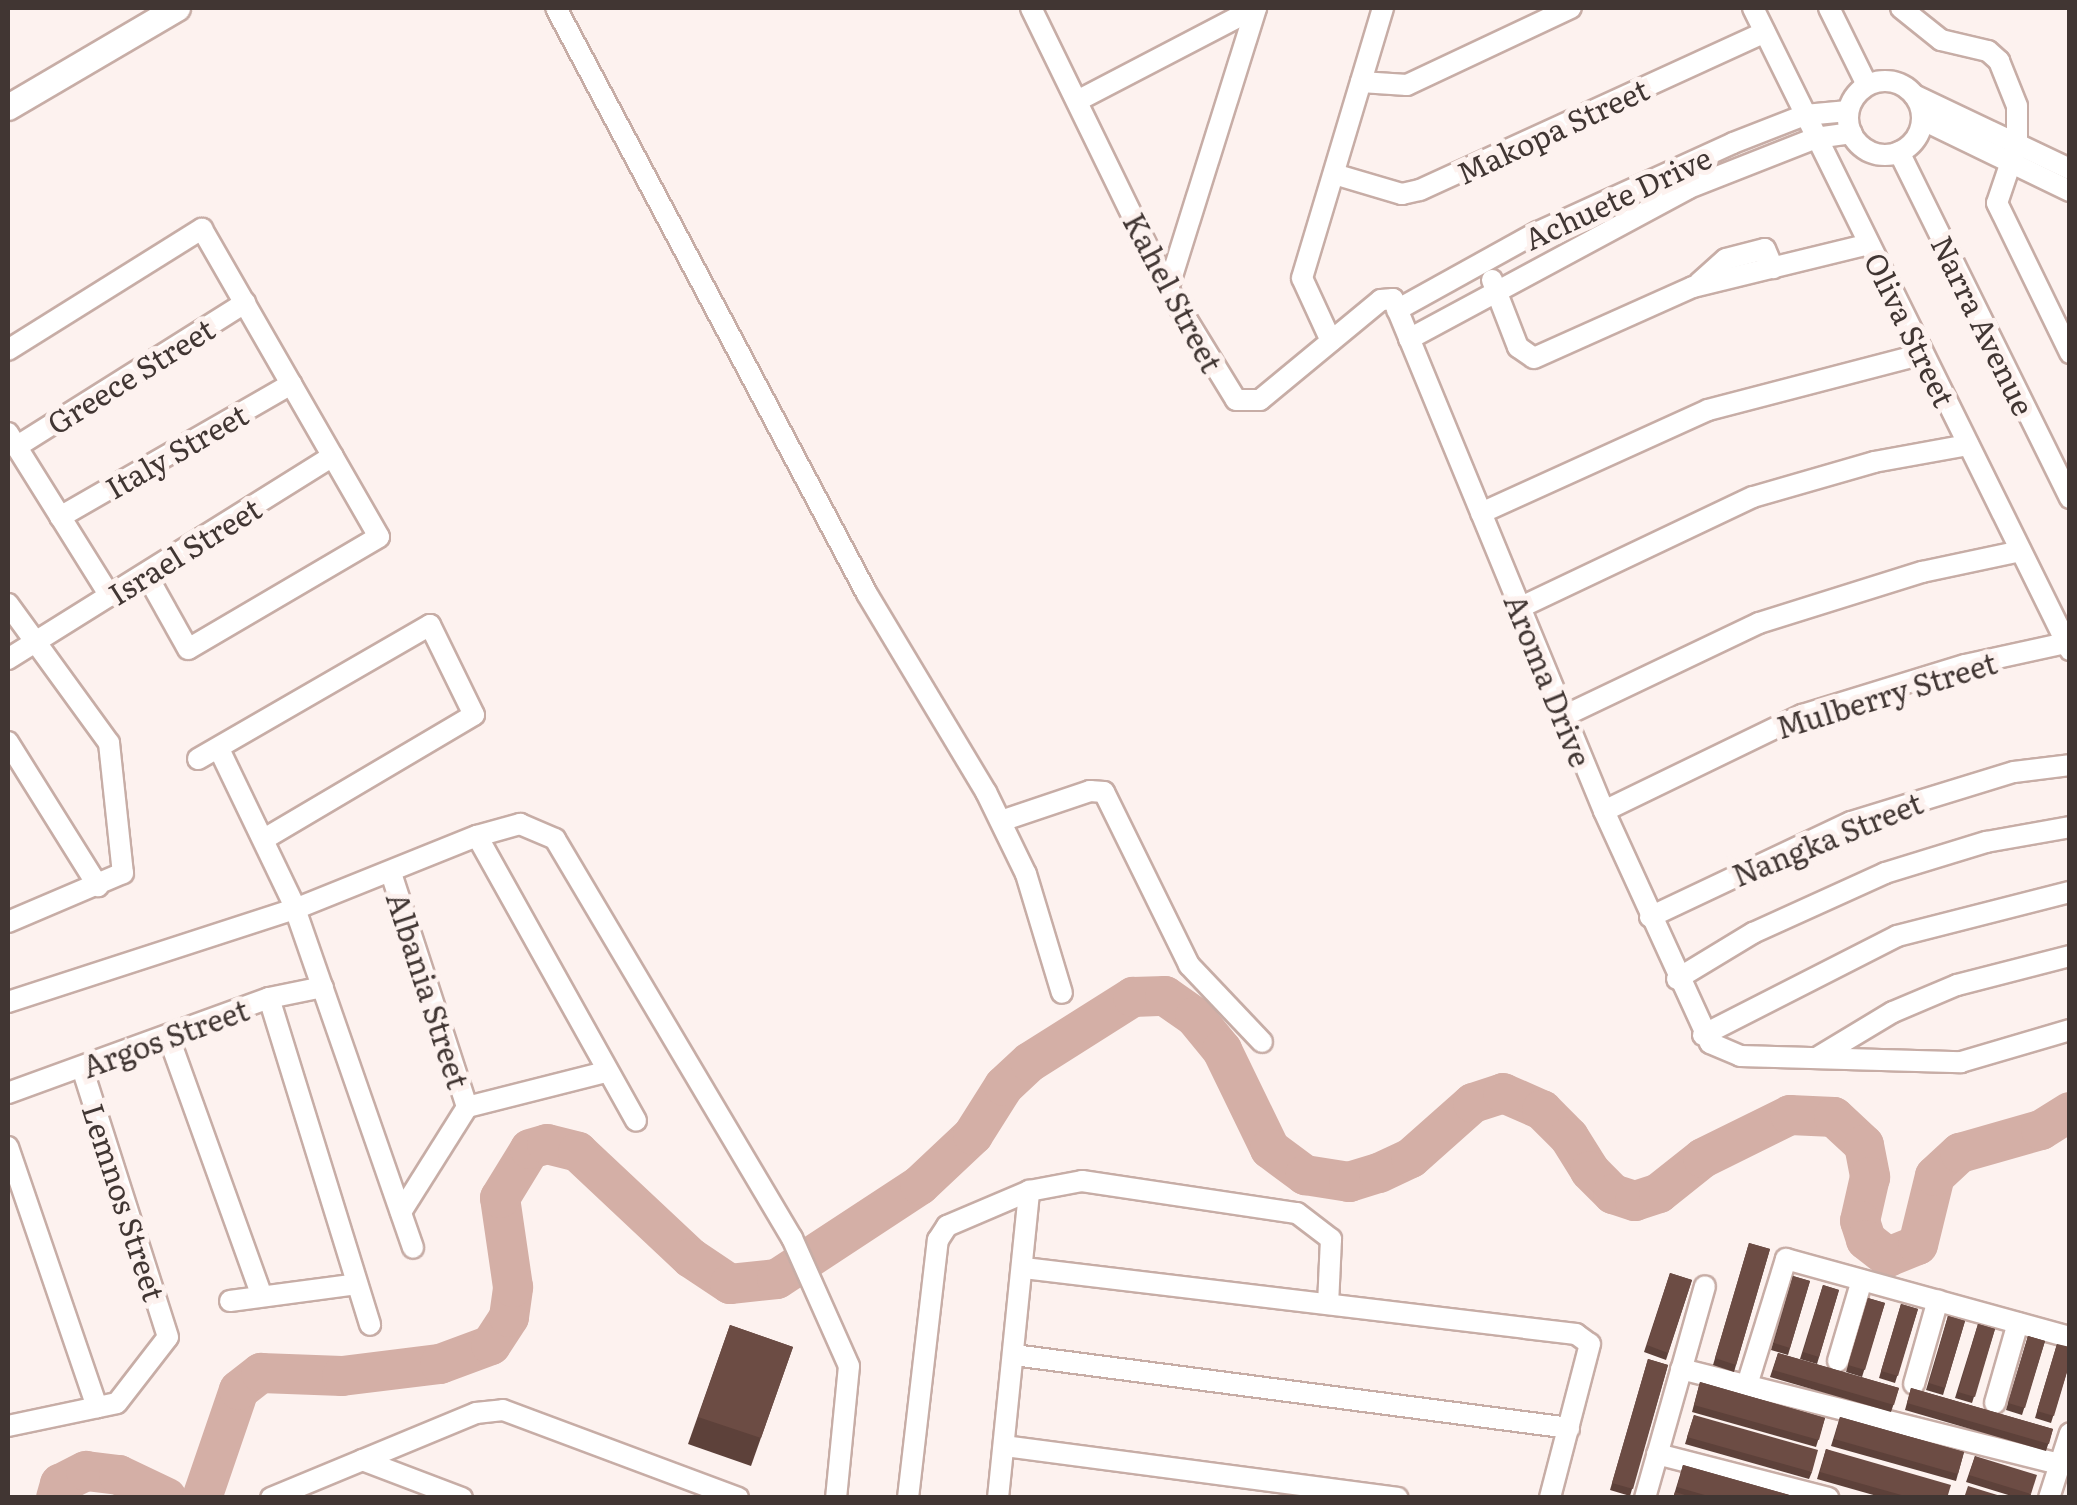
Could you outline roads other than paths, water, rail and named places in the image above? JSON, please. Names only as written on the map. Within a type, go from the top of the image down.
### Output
[{"type":"street","points":[[8,107],[178,8]]},
{"type":"street","points":[[556,8],[867,594],[1000,821],[1026,874],[1062,993]]},
{"type":"street","points":[[1077,102],[1256,8]]},
{"type":"street","points":[[1168,289],[1256,8]]},
{"type":"street","points":[[1331,341],[1302,278],[1383,8]]},
{"type":"street","points":[[1362,82],[1406,85],[1572,8]]},
{"type":"street","name":"Oliva Street","points":[[1753,8],[2068,646]]},
{"type":"street","points":[[1829,8],[1868,85]]},
{"type":"street","points":[[1901,8],[1941,40],[1994,54],[2017,106],[2013,153],[1997,203],[2068,346]]},
{"type":"street","name":"Kahel Street","points":[[1038,10],[1077,102],[1168,289],[1242,403],[1260,400],[1381,300],[1395,305]]},
{"type":"street","name":"Makopa Street","points":[[1334,174],[1402,194],[1420,190],[1764,32]]},
{"type":"street","points":[[1914,95],[1923,120],[1915,140],[1899,152],[1874,152],[1852,133],[1848,111],[1868,85],[1892,82],[2013,153],[2070,191]]},
{"type":"street","name":"Achuete Drive","points":[[1395,305],[1484,260],[1805,115],[1848,111]]},
{"type":"street","points":[[1923,120],[2070,169]]},
{"type":"street","name":"Achuete Drive","points":[[1409,339],[1688,188],[1816,138],[1852,133]]},
{"type":"street","name":"Narra Avenue","points":[[1899,152],[2070,498]]},
{"type":"street","points":[[8,349],[202,228],[379,537],[188,649],[146,574]]},
{"type":"street","points":[[1484,260],[1518,348],[1534,358],[1694,287],[1869,244]]},
{"type":"street","name":"Greece Street","points":[[12,440],[245,304]]},
{"type":"street","name":"Aroma Drive","points":[[1395,305],[1604,811],[1703,1035],[1722,1050],[1818,1057]]},
{"type":"street","points":[[1481,513],[1708,410],[1923,354]]},
{"type":"street","name":"Italy Street","points":[[60,516],[291,384]]},
{"type":"street","points":[[12,440],[110,596]]},
{"type":"street","points":[[1519,608],[1753,497],[1874,462],[1968,445]]},
{"type":"street","name":"Israel Street","points":[[8,659],[333,456]]},
{"type":"street","points":[[1564,716],[1759,623],[1922,572],[2020,551]]},
{"type":"street","points":[[8,604],[109,743],[122,873],[8,922]]},
{"type":"street","points":[[198,759],[430,625],[474,715],[263,840]]},
{"type":"street","name":"Mulberry Street","points":[[1604,811],[1802,715],[1965,665],[2068,646]]},
{"type":"street","points":[[8,742],[98,886]]},
{"type":"street","points":[[220,748],[295,908],[414,1248]]},
{"type":"street","name":"Nangka Street","points":[[1650,917],[1851,822],[2014,772],[2070,765]]},
{"type":"street","points":[[1000,821],[1104,792],[1189,965],[1262,1042]]},
{"type":"street","points":[[8,1002],[295,908],[392,873],[476,836],[520,824],[555,840],[792,1238],[849,1366],[836,1498]]},
{"type":"street","points":[[1677,979],[1753,934],[1885,874],[1986,842],[2070,827]]},
{"type":"street","points":[[476,836],[605,1072],[636,1121]]},
{"type":"street","name":"Albania Street","points":[[392,873],[466,1107]]},
{"type":"street","points":[[1703,1035],[1897,936],[2070,892]]},
{"type":"street","points":[[1818,1057],[1892,1012],[1941,992],[2070,956]]},
{"type":"street","name":"Argos Street","points":[[8,1092],[169,1038],[268,998],[324,987]]},
{"type":"street","points":[[268,998],[370,1325]]},
{"type":"street","points":[[1818,1057],[1961,1062],[2070,1030]]},
{"type":"street","points":[[169,1038],[262,1296]]},
{"type":"street","name":"Lemnos Street","points":[[82,1068],[168,1336],[117,1403],[96,1407]]},
{"type":"street","points":[[401,1212],[466,1107],[605,1072]]},
{"type":"street","points":[[8,1147],[96,1407],[8,1426]]},
{"type":"street","points":[[908,1498],[938,1240],[947,1226],[1029,1190],[1082,1181],[1297,1213],[1331,1239],[1328,1304]]},
{"type":"street","points":[[998,1498],[1029,1190]]},
{"type":"street","points":[[1747,1385],[1786,1259],[2070,1337]]},
{"type":"street","points":[[1024,1268],[1576,1334],[1590,1344],[1550,1498]]},
{"type":"street","points":[[1838,1361],[1862,1280]]},
{"type":"street","points":[[230,1301],[356,1284]]},
{"type":"street","points":[[1645,1498],[1705,1286]]},
{"type":"street","points":[[1914,1384],[1938,1300]]},
{"type":"street","points":[[1995,1402],[2018,1323]]},
{"type":"street","points":[[1014,1355],[1568,1428]]},
{"type":"street","points":[[1681,1369],[2060,1464]]},
{"type":"street","points":[[271,1498],[476,1413],[502,1410],[738,1498]]},
{"type":"street","points":[[2049,1498],[2070,1433]]},
{"type":"street","points":[[1004,1446],[1398,1498]]},
{"type":"street","points":[[1656,1454],[1828,1498]]},
{"type":"street","points":[[362,1460],[462,1498]]},
{"type":"waterway","points":[[202,1498],[239,1390],[261,1373],[342,1376],[440,1364],[491,1345],[509,1317],[513,1287],[500,1198],[530,1149],[547,1144],[578,1152],[691,1258],[730,1284],[777,1279],[920,1185],[973,1135],[1004,1086],[1030,1062],[1133,997],[1165,996],[1195,1017],[1222,1050],[1270,1149],[1305,1175],[1349,1182],[1379,1173],[1411,1158],[1473,1103],[1503,1093],[1542,1110],[1569,1137],[1590,1171],[1613,1194],[1635,1201],[1659,1193],[1703,1158],[1790,1115],[1834,1117],[1864,1145],[1870,1177],[1860,1221],[1866,1240],[1888,1257],[1918,1245],[1935,1176],[1960,1153],[2041,1130],[2070,1112]]},
{"type":"waterway","points":[[56,1498],[60,1484],[86,1471],[119,1475],[167,1498]]}]
